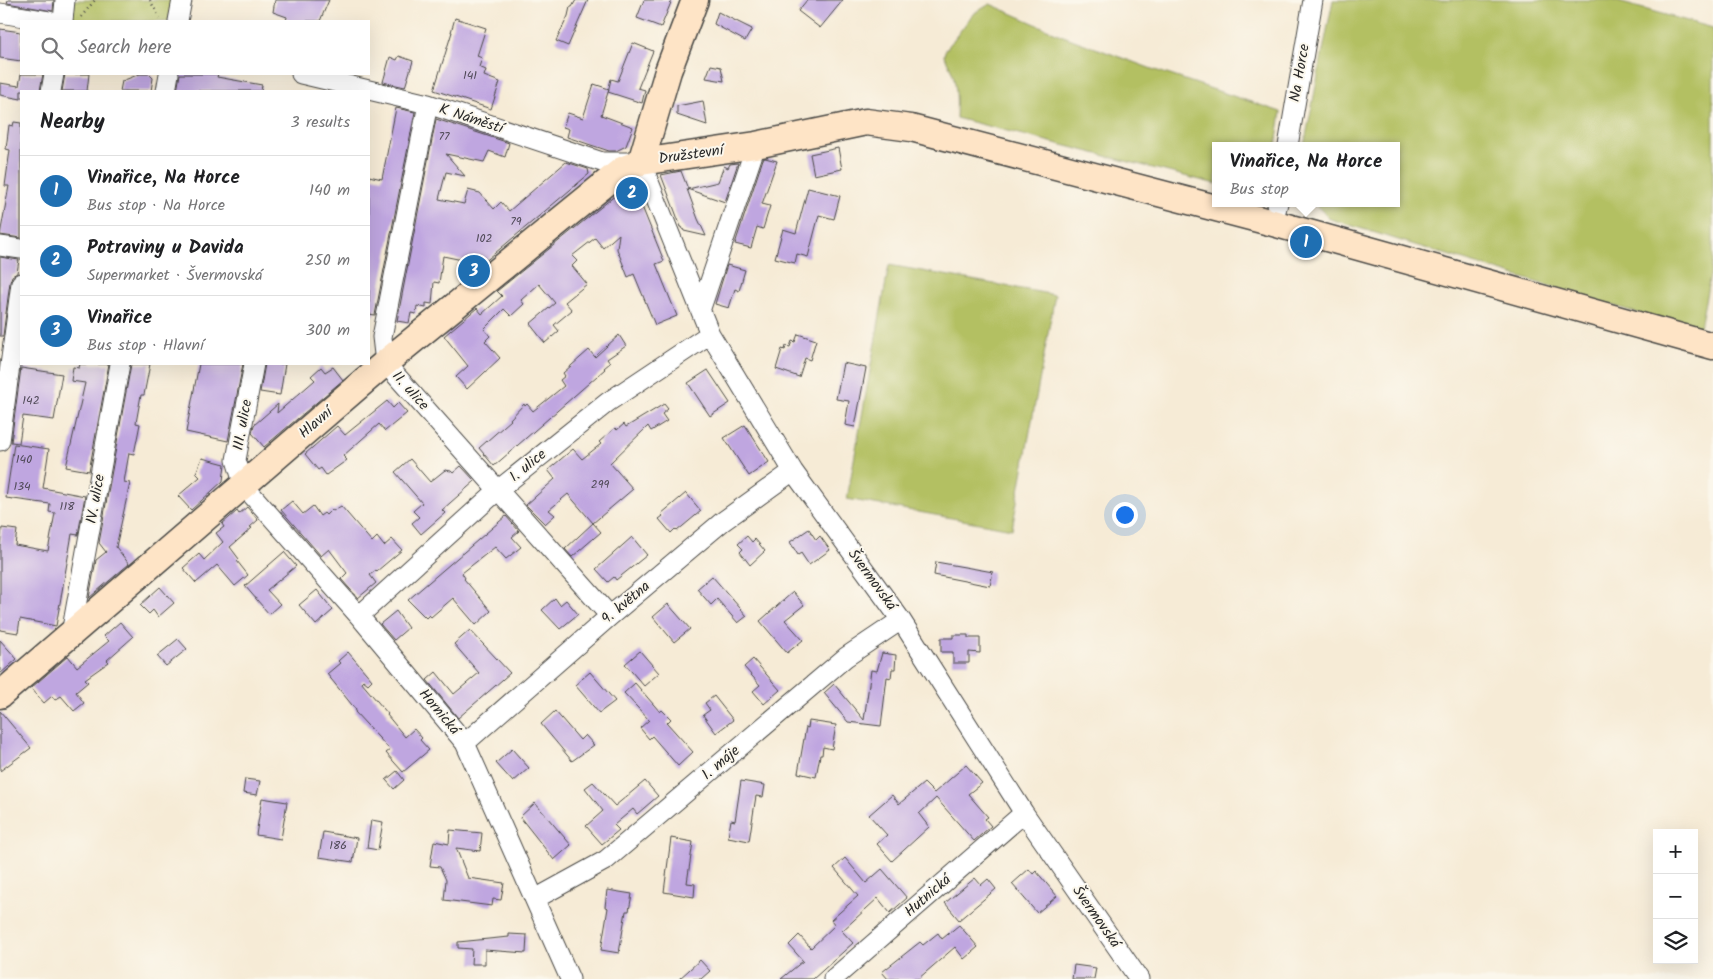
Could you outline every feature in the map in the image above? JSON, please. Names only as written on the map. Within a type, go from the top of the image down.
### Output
[{"type":"main road","name":"Družstevní","points":[[696,0],[668,71],[640,162],[756,145],[866,122],[911,128],[1212,198]]},
{"type":"main road","name":"Hlavní","points":[[0,695],[385,363],[622,170],[640,162]]},
{"type":"main road","name":"Družstevní","points":[[1249,207],[1275,213],[1713,346]]},
{"type":"street","points":[[63,20],[65,0]]},
{"type":"street","points":[[178,20],[182,0]]},
{"type":"street","name":"Na Horce","points":[[1289,142],[1313,0]]},
{"type":"street","points":[[0,14],[42,20]]},
{"type":"street","points":[[52,90],[54,75]]},
{"type":"street","points":[[166,90],[169,75]]},
{"type":"street","name":"K Náměstí","points":[[307,80],[357,90]]},
{"type":"street","name":"K Náměstí","points":[[370,92],[428,104],[602,162],[640,162]]},
{"type":"street","name":"II. ulice","points":[[428,104],[382,337],[385,363],[610,616]]},
{"type":"street","points":[[701,308],[756,145]]},
{"type":"street","name":"Švermovská","points":[[640,162],[710,334],[793,471],[901,620],[1024,813],[1139,979]]},
{"type":"street","points":[[0,246],[20,249]]},
{"type":"street","points":[[0,442],[20,291]]},
{"type":"street","name":"I. ulice","points":[[359,616],[498,490],[608,402],[710,334]]},
{"type":"street","name":"IV. ulice","points":[[71,634],[120,365]]},
{"type":"street","name":"III. ulice","points":[[244,486],[236,460],[254,365]]},
{"type":"street","name":"9. května","points":[[465,743],[610,616],[722,522],[793,471]]},
{"type":"street","name":"Hornická","points":[[244,486],[359,616],[465,743],[570,979]]},
{"type":"street","name":"1. máje","points":[[535,899],[606,860],[846,657],[901,620]]},
{"type":"street","name":"Hutnická","points":[[833,979],[1024,813]]},
{"type":"path","points":[[77,20],[95,0]]},
{"type":"path","points":[[150,0],[160,20]]},
{"type":"green space","points":[[68,0],[173,0],[169,20],[72,20]]},
{"type":"green space","points":[[1333,0],[1611,0],[1713,28],[1713,260],[1700,327],[1647,316],[1330,219],[1318,207],[1400,207],[1400,142],[1305,142]]},
{"type":"green space","points":[[990,4],[1063,36],[1152,69],[1281,112],[1277,142],[1212,142],[1212,183],[956,118],[954,78],[944,56],[945,51],[973,14]]},
{"type":"green space","points":[[889,265],[1055,295],[1012,529],[847,499]]},
{"type":"building","points":[[8,0],[54,0],[53,11],[7,3]]},
{"type":"building","points":[[275,0],[329,0],[320,20],[286,20],[287,17],[273,12]]},
{"type":"building","points":[[576,0],[588,0],[568,46],[556,41],[568,16],[570,7],[572,7]]},
{"type":"building","points":[[644,0],[672,0],[661,27],[637,18]]},
{"type":"building","points":[[807,0],[843,0],[820,28],[798,11]]},
{"type":"building","points":[[718,12],[752,29],[745,41],[714,24]]},
{"type":"building","points":[[455,18],[486,28],[477,56],[482,58],[479,67],[486,70],[484,76],[500,82],[491,109],[434,90]]},
{"type":"building","points":[[0,29],[20,32],[20,61],[0,58]]},
{"type":"building","points":[[633,43],[653,51],[638,88],[645,90],[642,103],[608,92],[611,79],[618,81]]},
{"type":"building","points":[[399,56],[413,61],[405,87],[383,82],[390,57],[397,60]]},
{"type":"building","points":[[711,65],[721,67],[724,81],[706,78]]},
{"type":"building","points":[[21,75],[43,75],[40,90],[20,90],[20,99],[0,95],[0,83],[19,86]]},
{"type":"building","points":[[65,75],[89,75],[87,90],[62,90]]},
{"type":"building","points":[[137,75],[150,75],[153,78],[151,90],[120,90],[122,81]]},
{"type":"building","points":[[180,75],[218,75],[217,77],[262,85],[261,90],[177,90]]},
{"type":"building","points":[[594,84],[609,89],[601,115],[633,127],[626,146],[616,151],[609,151],[567,137],[569,129],[563,127],[568,113],[583,118]]},
{"type":"building","points":[[703,101],[707,125],[677,115],[677,106]]},
{"type":"building","points":[[396,108],[415,112],[375,315],[370,314],[370,176],[382,179]]},
{"type":"building","points":[[436,119],[509,143],[505,157],[489,151],[484,162],[446,154],[465,176],[446,172],[439,199],[464,204],[468,190],[480,193],[494,209],[501,202],[509,211],[566,162],[588,169],[589,174],[482,264],[443,256],[439,283],[434,282],[432,304],[426,303],[426,308],[417,306],[416,314],[411,313],[409,323],[397,321]]},
{"type":"building","points":[[14,122],[20,123],[20,238],[0,235],[9,186],[5,186],[10,150],[6,149],[9,125],[13,126]]},
{"type":"building","points":[[838,148],[842,169],[814,175],[810,154]]},
{"type":"building","points":[[763,159],[777,161],[762,204],[770,206],[763,229],[757,227],[751,248],[735,244]]},
{"type":"building","points":[[738,163],[725,202],[687,189],[706,236],[684,231],[661,175],[681,171],[688,189],[718,182],[724,166],[728,168],[730,164]]},
{"type":"building","points":[[632,182],[664,261],[656,264],[677,316],[655,325],[634,274],[628,277],[617,249],[619,234],[603,248],[595,238],[572,256],[577,261],[572,266],[587,284],[565,302],[572,310],[554,325],[559,331],[545,343],[530,324],[555,303],[539,284],[521,300],[524,304],[511,316],[504,309],[484,329],[490,336],[485,341],[500,358],[467,389],[456,377],[468,366],[444,336],[477,308],[482,314],[502,296],[497,291]]},
{"type":"building","points":[[808,188],[840,196],[834,219],[819,215],[808,257],[797,254],[795,263],[775,258],[783,229],[796,233]]},
{"type":"building","points":[[0,257],[19,260],[17,273],[12,276],[10,282],[3,336],[0,336]]},
{"type":"building","points":[[727,265],[745,270],[739,291],[735,289],[729,308],[715,304]]},
{"type":"building","points":[[798,334],[816,340],[810,360],[805,358],[799,377],[776,369],[782,349],[785,350],[786,346],[790,347],[792,341],[795,342]]},
{"type":"building","points":[[619,335],[626,346],[607,359],[610,363],[605,369],[494,466],[479,448],[511,420],[524,404],[525,406],[527,404],[533,411],[564,386],[560,380],[565,376],[563,373],[589,350],[595,357]]},
{"type":"building","points":[[843,363],[866,368],[855,427],[845,425],[849,401],[836,399]]},
{"type":"building","points":[[80,365],[109,365],[89,471],[66,467],[85,383],[71,381],[73,367],[79,368]]},
{"type":"building","points":[[131,365],[150,365],[144,395],[141,395],[136,423],[140,424],[134,454],[129,453],[124,482],[130,483],[116,547],[129,564],[89,598],[96,560],[106,552],[99,543]]},
{"type":"building","points":[[199,365],[243,365],[228,441],[186,432]]},
{"type":"building","points":[[265,365],[285,365],[280,395],[260,392]]},
{"type":"building","points":[[321,367],[325,372],[333,367],[343,380],[264,447],[252,433],[254,425],[278,404],[277,413],[315,380],[311,376]]},
{"type":"building","points":[[21,368],[62,374],[54,420],[23,416],[19,443],[11,442]]},
{"type":"building","points":[[708,370],[730,403],[710,416],[688,383]]},
{"type":"building","points":[[387,401],[393,408],[398,403],[407,413],[385,431],[379,424],[343,456],[347,460],[326,475],[321,468],[318,470],[305,454],[337,426],[345,435]]},
{"type":"building","points":[[664,404],[668,409],[662,414],[667,421],[651,431],[648,426],[610,463],[633,489],[593,523],[568,494],[549,510],[555,515],[545,524],[526,505],[555,479],[548,470],[573,449],[582,459],[601,444],[599,442],[615,428],[617,430],[624,424],[626,427]]},
{"type":"building","points":[[745,425],[769,462],[749,476],[724,438]]},
{"type":"building","points":[[14,444],[49,449],[43,488],[85,496],[78,535],[72,534],[56,626],[20,619],[18,633],[0,630],[0,546],[2,528],[17,530],[15,545],[48,551],[55,513],[49,512],[50,504],[6,498]]},
{"type":"building","points":[[202,458],[225,464],[223,481],[191,510],[178,496],[200,477],[196,473]]},
{"type":"building","points":[[410,459],[430,482],[445,470],[453,473],[461,466],[475,481],[442,510],[445,513],[421,534],[412,523],[419,517],[413,511],[422,503],[395,472]]},
{"type":"building","points":[[686,493],[701,511],[677,531],[675,529],[671,533],[659,519],[663,516],[661,514]]},
{"type":"building","points":[[292,501],[303,514],[313,506],[320,516],[324,513],[326,515],[332,509],[333,511],[341,506],[372,542],[377,537],[384,546],[392,539],[402,550],[370,575],[376,583],[358,598],[341,579],[347,573],[329,549],[321,556],[281,510]]},
{"type":"building","points":[[247,507],[258,520],[250,527],[252,528],[230,547],[239,559],[237,561],[248,575],[235,586],[217,565],[196,583],[183,568],[199,554],[204,560],[223,542],[216,533],[224,527],[222,524],[237,511],[239,514]]},
{"type":"building","points":[[506,516],[519,531],[512,537],[521,547],[506,559],[495,547],[462,573],[464,579],[491,611],[476,625],[453,598],[431,617],[429,615],[426,618],[408,600]]},
{"type":"building","points":[[593,523],[601,532],[572,557],[565,549]]},
{"type":"building","points":[[809,529],[816,540],[820,536],[830,550],[809,565],[801,553],[798,555],[790,542]]},
{"type":"building","points":[[747,536],[752,542],[755,539],[765,551],[750,565],[740,552],[743,549],[738,544]]},
{"type":"building","points":[[632,537],[647,555],[616,580],[614,577],[608,582],[596,569]]},
{"type":"building","points":[[284,552],[296,566],[267,590],[280,604],[269,614],[245,586]]},
{"type":"building","points":[[936,562],[993,572],[990,586],[934,575]]},
{"type":"building","points":[[712,576],[747,616],[738,623],[717,599],[711,605],[697,589]]},
{"type":"building","points":[[160,587],[174,603],[158,617],[153,610],[149,614],[140,605]]},
{"type":"building","points":[[317,590],[333,610],[316,625],[299,605]]},
{"type":"building","points":[[793,592],[804,605],[785,620],[803,640],[787,653],[760,621]]},
{"type":"building","points":[[555,598],[560,605],[566,600],[578,614],[560,629],[542,610]]},
{"type":"building","points":[[668,604],[690,629],[674,642],[653,617]]},
{"type":"building","points":[[396,611],[408,628],[394,640],[380,624]]},
{"type":"building","points":[[120,622],[133,637],[107,660],[109,662],[85,679],[88,682],[76,692],[84,703],[74,711],[61,696],[55,700],[52,696],[44,703],[31,688],[68,656],[77,667],[109,641],[104,636]]},
{"type":"building","points":[[470,630],[510,673],[458,718],[427,680],[436,672],[454,694],[479,673],[454,644]]},
{"type":"building","points":[[953,635],[968,635],[968,638],[980,638],[980,653],[969,652],[969,663],[953,663],[953,652],[941,652],[941,638],[953,638]]},
{"type":"building","points":[[178,639],[187,649],[166,666],[157,656]]},
{"type":"building","points":[[0,640],[17,659],[0,674]]},
{"type":"building","points":[[640,651],[659,673],[644,686],[625,664]]},
{"type":"building","points":[[348,652],[372,680],[368,684],[363,680],[361,682],[405,737],[414,729],[422,738],[420,740],[429,750],[403,772],[386,753],[390,750],[355,712],[356,710],[327,674],[340,663],[338,661]]},
{"type":"building","points":[[882,653],[896,655],[895,669],[892,669],[891,678],[887,677],[881,726],[848,722],[824,693],[834,684],[864,720],[871,670],[877,671]]},
{"type":"building","points":[[753,659],[780,690],[764,704],[753,691],[760,685],[744,667]]},
{"type":"building","points":[[590,672],[615,701],[599,713],[575,685]]},
{"type":"building","points":[[635,683],[660,712],[662,710],[671,719],[667,723],[693,752],[678,766],[652,736],[649,739],[640,728],[649,720],[624,693]]},
{"type":"building","points":[[714,696],[733,720],[716,733],[703,715],[710,710],[705,703]]},
{"type":"building","points":[[0,711],[31,748],[0,771]]},
{"type":"building","points":[[555,711],[580,740],[585,735],[594,745],[572,761],[541,724]]},
{"type":"building","points":[[809,721],[836,725],[832,749],[823,747],[816,777],[798,773],[806,727],[808,728]]},
{"type":"building","points":[[512,749],[529,768],[513,782],[496,763]]},
{"type":"building","points":[[966,765],[982,783],[968,794],[988,817],[985,819],[991,826],[974,841],[936,798],[919,814],[929,827],[892,861],[877,844],[887,835],[869,815],[892,795],[899,804],[924,783],[934,793]]},
{"type":"building","points":[[397,771],[404,780],[394,789],[386,780]]},
{"type":"building","points":[[245,779],[260,781],[257,795],[243,793]]},
{"type":"building","points":[[645,781],[658,796],[637,814],[633,809],[614,825],[619,830],[602,844],[586,826],[603,811],[585,788],[593,782],[615,806]]},
{"type":"building","points":[[741,781],[765,785],[763,797],[756,796],[749,841],[728,837],[731,820],[735,821]]},
{"type":"building","points":[[262,798],[287,802],[281,839],[256,835]]},
{"type":"building","points":[[535,803],[571,845],[554,860],[520,817]]},
{"type":"building","points":[[371,820],[383,822],[378,850],[367,848]]},
{"type":"building","points":[[450,830],[482,833],[480,851],[456,848],[468,878],[504,883],[501,900],[493,899],[492,906],[444,900],[446,880],[440,867],[430,866],[434,841],[449,844]]},
{"type":"building","points":[[323,832],[357,838],[353,862],[319,857]]},
{"type":"building","points":[[671,838],[693,842],[687,883],[695,884],[694,897],[664,892]]},
{"type":"building","points":[[845,858],[866,883],[882,869],[907,898],[890,913],[878,898],[842,931],[853,943],[813,979],[781,979],[803,961],[789,945],[799,935],[811,948],[835,925],[831,920],[858,896],[834,868]]},
{"type":"building","points":[[1029,869],[1033,874],[1036,871],[1057,896],[1037,913],[1012,884]]},
{"type":"building","points":[[975,878],[981,885],[988,879],[996,889],[959,920],[945,903]]},
{"type":"building","points":[[607,890],[632,894],[629,911],[626,911],[619,953],[601,950],[608,908],[605,907]]},
{"type":"building","points":[[959,925],[978,947],[964,959],[955,947],[918,979],[888,979],[882,972],[920,942],[923,945],[938,933],[942,939]]},
{"type":"building","points":[[509,934],[527,935],[526,953],[485,950],[485,964],[471,964],[472,949],[458,948],[458,942],[509,937]]},
{"type":"building","points":[[700,960],[710,971],[701,979],[679,979]]},
{"type":"building","points":[[1074,965],[1096,968],[1094,979],[1072,979]]},
{"type":"place","name":"Potraviny u Davida","points":[[632,193]]},
{"type":"place","name":"Vinařice, Na Horce","points":[[1306,242]]},
{"type":"place","name":"Vinařice","points":[[474,271]]}]
